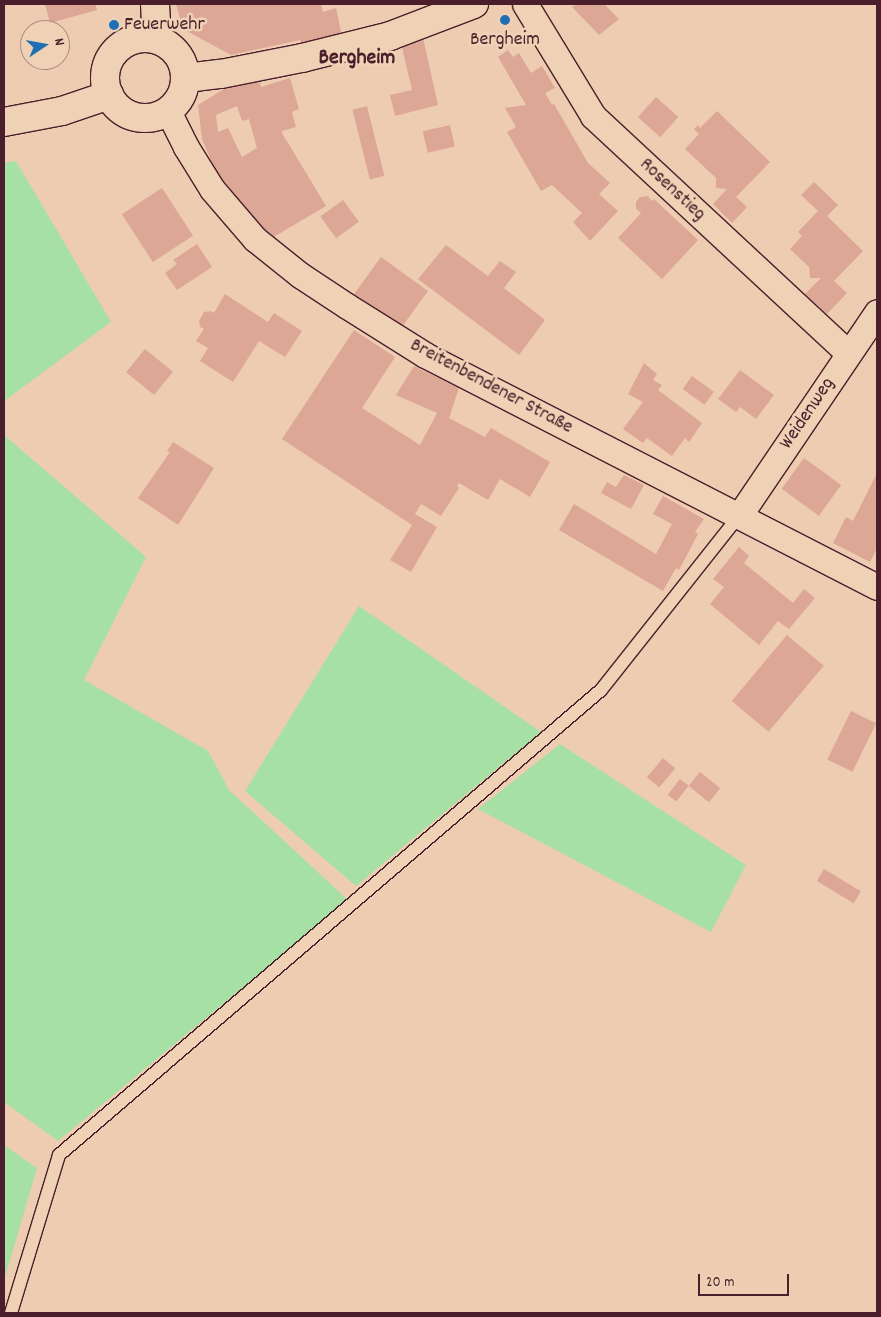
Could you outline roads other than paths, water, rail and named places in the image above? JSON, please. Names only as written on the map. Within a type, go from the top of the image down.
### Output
[{"type":"street","points":[[155,4],[157,39]]},
{"type":"street","points":[[186,78],[221,74],[302,58],[390,36],[474,4]]},
{"type":"street","name":"Rosenstieg","points":[[525,4],[593,116],[848,353]]},
{"type":"street","points":[[157,39],[169,45],[178,54],[184,66],[186,78],[184,91],[178,102],[168,111],[158,116],[135,117],[116,105],[109,95],[106,70],[111,57],[120,47],[131,40],[157,39]]},
{"type":"street","points":[[4,122],[62,111],[109,95]]},
{"type":"street","name":"Breitenbendener Straße","points":[[168,111],[186,147],[212,189],[255,239],[300,275],[425,355],[877,587]]},
{"type":"street","name":"Weidenweg","points":[[739,516],[877,312]]},
{"type":"lane","points":[[11,1313],[59,1155],[601,690],[739,516]]},
{"type":"place","name":"Bergheim","points":[[505,20]]},
{"type":"place","name":"Feuerwehr","points":[[114,25]]},
{"type":"district","name":"Bergheim","points":[[357,59]]}]
